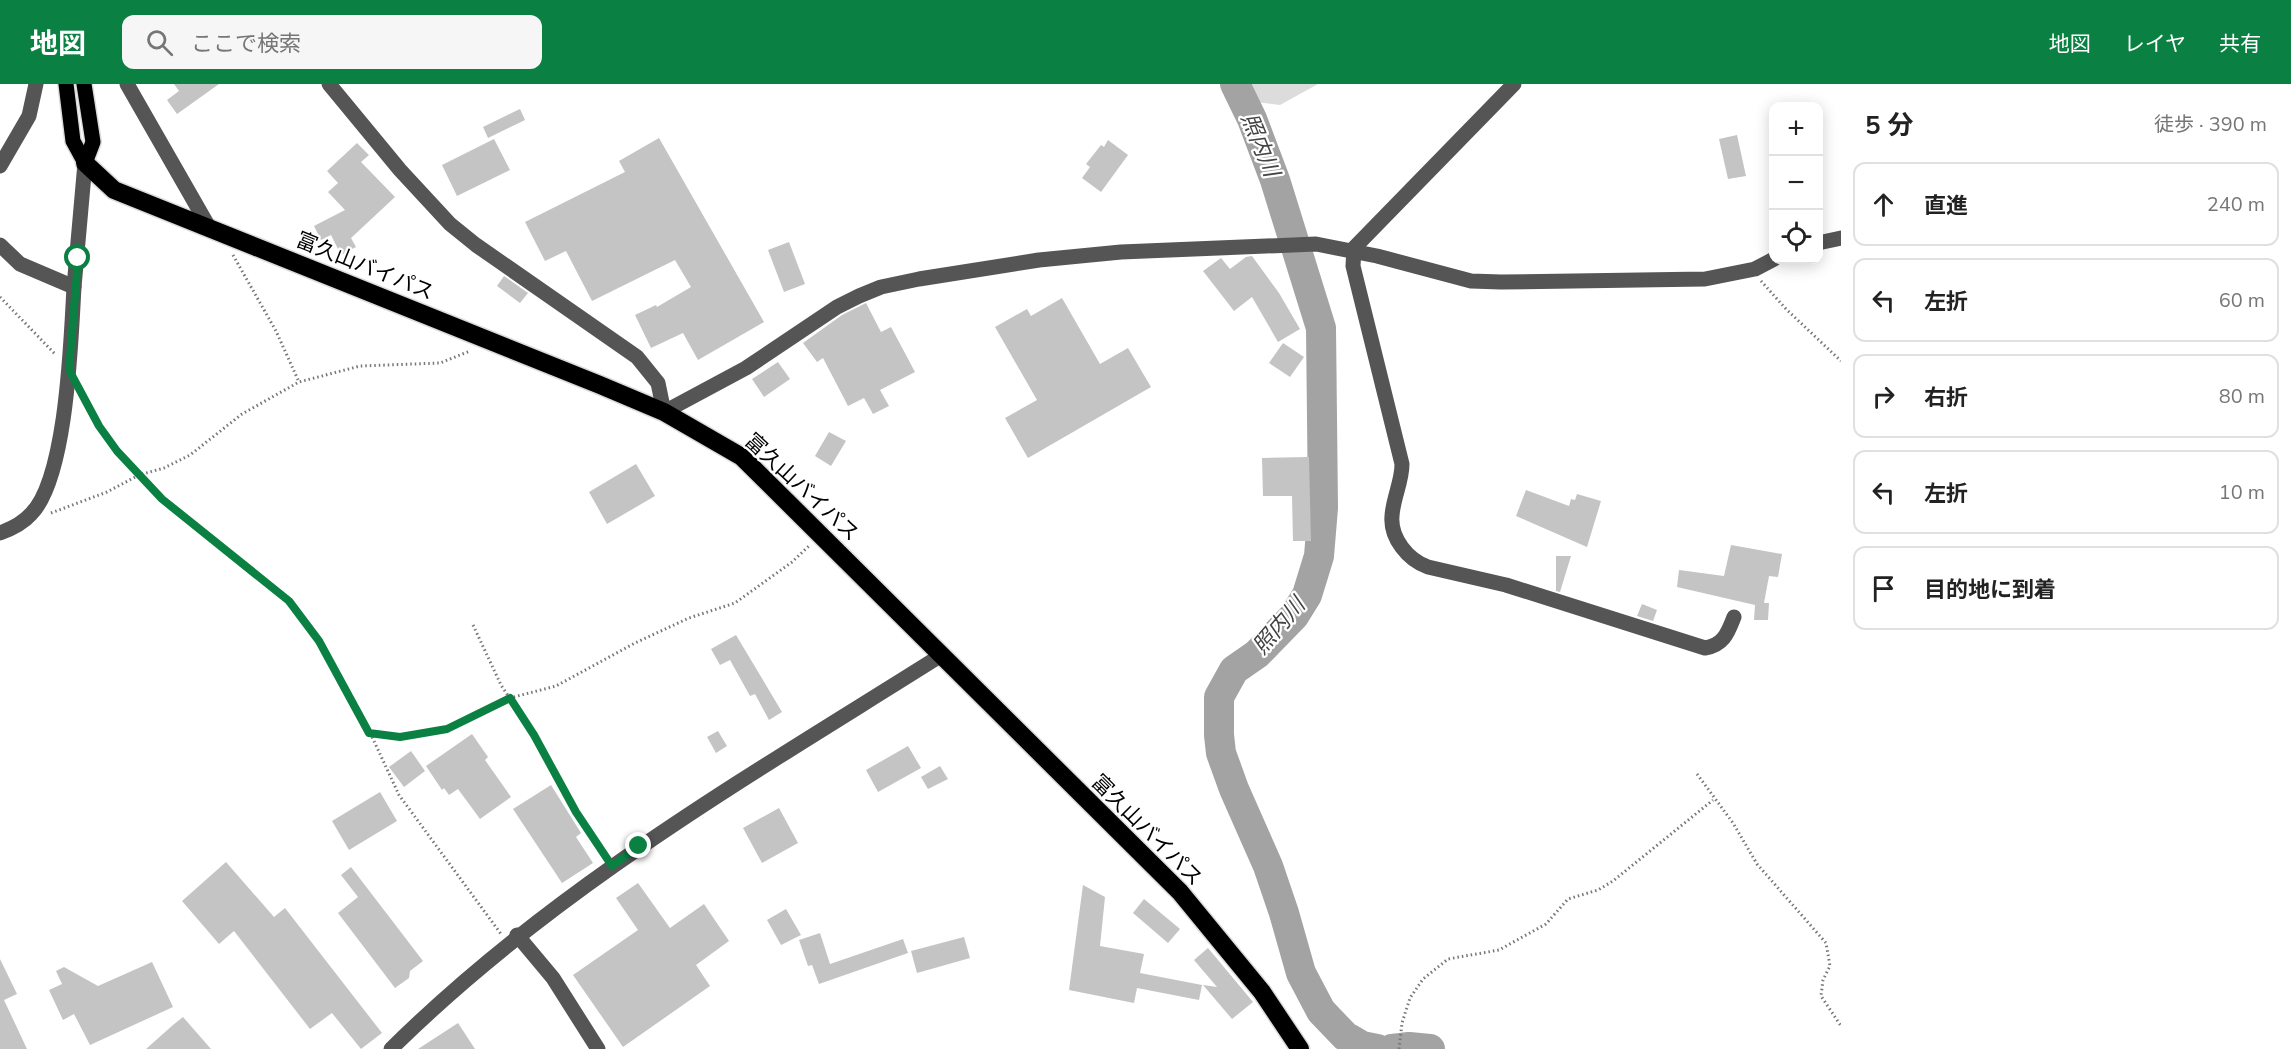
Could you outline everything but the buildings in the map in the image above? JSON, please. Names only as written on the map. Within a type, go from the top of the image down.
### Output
[{"type":"highway","name":"富久山バイパス","points":[[86,163],[114,190],[663,412],[742,458],[1180,892],[1262,992],[1300,1049]]},
{"type":"main road","points":[[66,84],[73,141],[86,163]]},
{"type":"main road","points":[[84,84],[93,142],[86,163]]},
{"type":"street","points":[[0,166],[29,117],[36,84]]},
{"type":"street","points":[[126,84],[215,231]]},
{"type":"street","points":[[329,84],[400,170],[450,224],[637,357],[658,382],[663,412],[746,368],[837,307],[881,287],[1039,260],[1121,252],[1294,243],[1316,244],[1471,281],[1705,279],[1755,268],[1769,261]]},
{"type":"street","points":[[1514,84],[1363,237],[1353,252],[1353,266],[1384,383],[1401,464],[1400,484],[1392,516],[1398,542],[1419,564],[1506,585],[1706,648],[1714,647],[1726,637],[1734,617]]},
{"type":"street","points":[[0,532],[28,516],[44,496],[51,478],[69,370],[74,287],[86,163]]},
{"type":"street","points":[[1823,242],[1841,238]]},
{"type":"street","points":[[0,245],[20,264],[74,287]]},
{"type":"street","points":[[391,1049],[481,965],[612,866],[940,656]]},
{"type":"street","points":[[512,940],[554,978],[598,1049]]},
{"type":"path","points":[[215,231],[276,331],[299,382]]},
{"type":"path","points":[[1755,268],[1767,290],[1841,361]]},
{"type":"path","points":[[0,297],[69,370],[99,426],[139,475],[162,499],[289,601],[319,641],[409,811],[512,940]]},
{"type":"path","points":[[28,516],[65,508],[107,492],[139,475],[164,468],[190,454],[242,414],[299,382],[360,366],[440,363],[469,352],[484,338]]},
{"type":"path","points":[[369,733],[400,737],[447,729],[510,698],[556,686],[635,643],[689,618],[735,603],[792,562],[821,534]]},
{"type":"path","points":[[473,625],[501,685],[534,735],[576,812],[612,866]]},
{"type":"path","points":[[1697,774],[1713,800],[1733,823],[1757,864],[1821,934],[1830,957],[1821,996],[1841,1026]]},
{"type":"path","points":[[1399,1049],[1402,1023],[1410,998],[1423,979],[1448,958],[1499,950],[1546,924],[1568,899],[1598,890],[1613,881],[1713,800]]},
{"type":"shaded area","points":[[1242,84],[1318,84],[1280,105],[1248,101]]},
{"type":"waterway","name":"照内川","points":[[1235,84],[1252,119],[1275,180],[1321,328],[1323,508],[1319,556],[1307,595],[1294,616],[1257,654],[1234,670],[1219,697],[1221,753],[1234,789],[1268,866],[1301,973],[1321,1011],[1345,1036],[1362,1046],[1377,1049]]},
{"type":"waterway","name":"照内川","points":[[1392,1049],[1409,1047],[1430,1049]]},
{"type":"route","points":[[78,258],[69,370],[99,426],[117,451],[162,499],[245,567],[268,581],[289,601],[319,641],[369,733],[400,737],[447,729],[510,698],[534,735],[576,812],[612,866],[639,846]]}]
